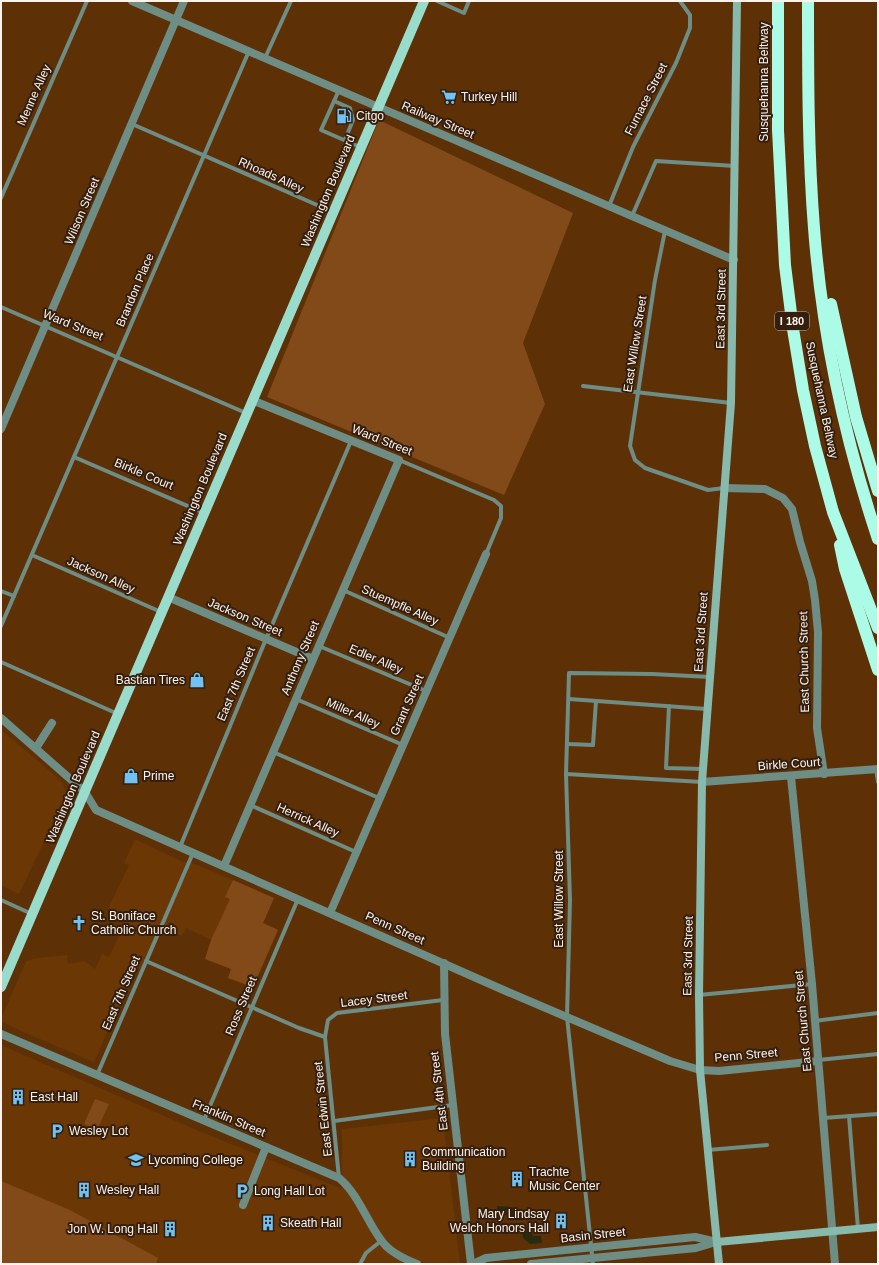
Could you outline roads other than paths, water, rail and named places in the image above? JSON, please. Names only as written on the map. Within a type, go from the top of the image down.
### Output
[{"type":"highway","name":"Susquehanna Beltway","points":[[778,1],[778,130],[785,265],[803,390],[815,446],[833,512],[878,628]]},
{"type":"highway","name":"Susquehanna Beltway","points":[[808,1],[808,100],[814,229],[821,287],[836,378],[857,469],[878,539]]},
{"type":"highway","points":[[814,229],[856,417],[878,491]]},
{"type":"highway","points":[[833,512],[845,569],[878,670]]},
{"type":"main road","name":"Washington Boulevard","points":[[1,986],[423,1]]},
{"type":"main road","name":"East 3rd Street","points":[[719,1264],[700,1070],[699,995],[702,782],[731,403],[734,260],[736,1]]},
{"type":"main road","name":"Basin Street","points":[[717,1242],[878,1227]]},
{"type":"street","name":"Railway Street","points":[[132,1],[734,260]]},
{"type":"street","name":"Wilson Street","points":[[1,429],[184,1]]},
{"type":"street","name":"Ward Street","points":[[252,400],[399,460]]},
{"type":"street","name":"Anthony Street","points":[[224,866],[399,460]]},
{"type":"street","name":"East Church Street","points":[[724,488],[765,489],[783,498],[790,506],[796,520],[800,542],[816,600],[818,632],[817,728],[824,774]]},
{"type":"street","name":"Grant Street","points":[[330,913],[486,554]]},
{"type":"street","name":"Jackson Street","points":[[168,597],[313,659]]},
{"type":"street","name":"Penn Street","points":[[1,718],[85,792],[96,810],[670,1061],[700,1070],[718,1071],[818,1060]]},
{"type":"street","points":[[36,748],[52,723]]},
{"type":"street","name":"Birkle Court","points":[[702,782],[791,777],[877,769]]},
{"type":"street","name":"East Church Street","points":[[791,777],[812,984],[835,1264]]},
{"type":"street","name":"East 4th Street","points":[[444,963],[443,1000],[445,1034],[472,1264]]},
{"type":"street","name":"Franklin Street","points":[[1,1034],[340,1178],[354,1194],[381,1241],[404,1259],[416,1264]]},
{"type":"street","points":[[243,1205],[266,1147]]},
{"type":"street","name":"Basin Street","points":[[472,1264],[486,1258],[695,1238],[717,1242]]},
{"type":"street","name":"Basin Street","points":[[531,1264],[593,1261],[696,1248],[717,1242]]},
{"type":"lane","name":"Menne Alley","points":[[1,198],[86,1]]},
{"type":"lane","points":[[265,58],[291,1]]},
{"type":"lane","points":[[437,1],[464,13],[469,1]]},
{"type":"lane","name":"Furnace Street","points":[[609,207],[633,147],[676,63],[690,28],[690,15],[680,1]]},
{"type":"lane","name":"Brandon Place","points":[[1,626],[202,156],[249,51]]},
{"type":"lane","points":[[338,90],[322,130],[360,147]]},
{"type":"lane","points":[[334,101],[350,108],[353,120],[344,140]]},
{"type":"lane","name":"Rhoads Alley","points":[[132,124],[202,156],[333,212]]},
{"type":"lane","points":[[632,217],[656,161],[735,166]]},
{"type":"lane","name":"East Willow Street","points":[[665,231],[655,280],[630,446],[635,460],[646,468],[708,490],[724,488]]},
{"type":"lane","name":"Ward Street","points":[[1,307],[247,413]]},
{"type":"lane","points":[[583,386],[731,403]]},
{"type":"lane","name":"East 7th Street","points":[[180,847],[266,639],[351,441]]},
{"type":"lane","name":"Birkle Court","points":[[74,457],[204,513]]},
{"type":"lane","name":"Ward Street","points":[[399,460],[494,500],[500,506]]},
{"type":"lane","name":"Grant Street","points":[[486,554],[501,518],[500,506]]},
{"type":"lane","name":"Jackson Alley","points":[[32,555],[162,612]]},
{"type":"lane","name":"Stuempfle Alley","points":[[343,590],[450,638]]},
{"type":"lane","points":[[1,591],[14,596]]},
{"type":"lane","name":"Edler Alley","points":[[319,646],[426,691]]},
{"type":"lane","points":[[1,662],[118,714]]},
{"type":"lane","name":"East Willow Street","points":[[593,1261],[567,1017],[570,900],[566,774],[569,672],[710,677]]},
{"type":"lane","name":"Miller Alley","points":[[296,699],[403,745]]},
{"type":"lane","points":[[568,699],[707,709]]},
{"type":"lane","points":[[567,744],[593,745],[596,701]]},
{"type":"lane","points":[[669,706],[666,768],[703,769]]},
{"type":"lane","points":[[273,752],[380,798]]},
{"type":"lane","points":[[877,769],[878,782]]},
{"type":"lane","points":[[566,774],[702,782]]},
{"type":"lane","name":"Herrick Alley","points":[[250,805],[357,852]]},
{"type":"lane","name":"East 7th Street","points":[[97,1075],[193,853]]},
{"type":"lane","name":"Ross Street","points":[[203,1120],[298,898]]},
{"type":"lane","points":[[1,900],[32,914]]},
{"type":"lane","points":[[146,961],[325,1037]]},
{"type":"lane","points":[[699,995],[812,984]]},
{"type":"lane","name":"Lacey Street","points":[[325,1037],[328,1020],[337,1014],[443,1000]]},
{"type":"lane","points":[[814,1021],[878,1013]]},
{"type":"lane","name":"East Edwin Street","points":[[325,1037],[340,1178]]},
{"type":"lane","points":[[818,1060],[878,1054]]},
{"type":"lane","points":[[334,1121],[453,1105]]},
{"type":"lane","points":[[823,1118],[878,1114]]},
{"type":"lane","points":[[849,1116],[858,1229]]},
{"type":"lane","points":[[708,1150],[767,1145]]},
{"type":"lane","points":[[360,1264],[366,1254],[381,1241]]},
{"type":"place","name":"Turkey Hill","points":[[449,97]]},
{"type":"place","name":"Citgo","points":[[344,116]]},
{"type":"place","name":"Bastian Tires","points":[[197,680]]},
{"type":"place","name":"Prime","points":[[131,776]]},
{"type":"place","name":"St. Boniface Catholic Church","points":[[79,923]]},
{"type":"place","name":"East Hall","points":[[18,1097]]},
{"type":"place","name":"Wesley Lot","points":[[57,1131]]},
{"type":"place","name":"Communication Building","points":[[410,1159]]},
{"type":"place","name":"Lycoming College","points":[[136,1160]]},
{"type":"place","name":"Trachte Music Center","points":[[517,1179]]},
{"type":"place","name":"Wesley Hall","points":[[84,1190]]},
{"type":"place","name":"Long Hall Lot","points":[[242,1191]]},
{"type":"place","name":"Mary Lindsay Welch Honors Hall","points":[[561,1221]]},
{"type":"place","name":"Skeath Hall","points":[[268,1223]]},
{"type":"place","name":"Jon W. Long Hall","points":[[170,1229]]}]
